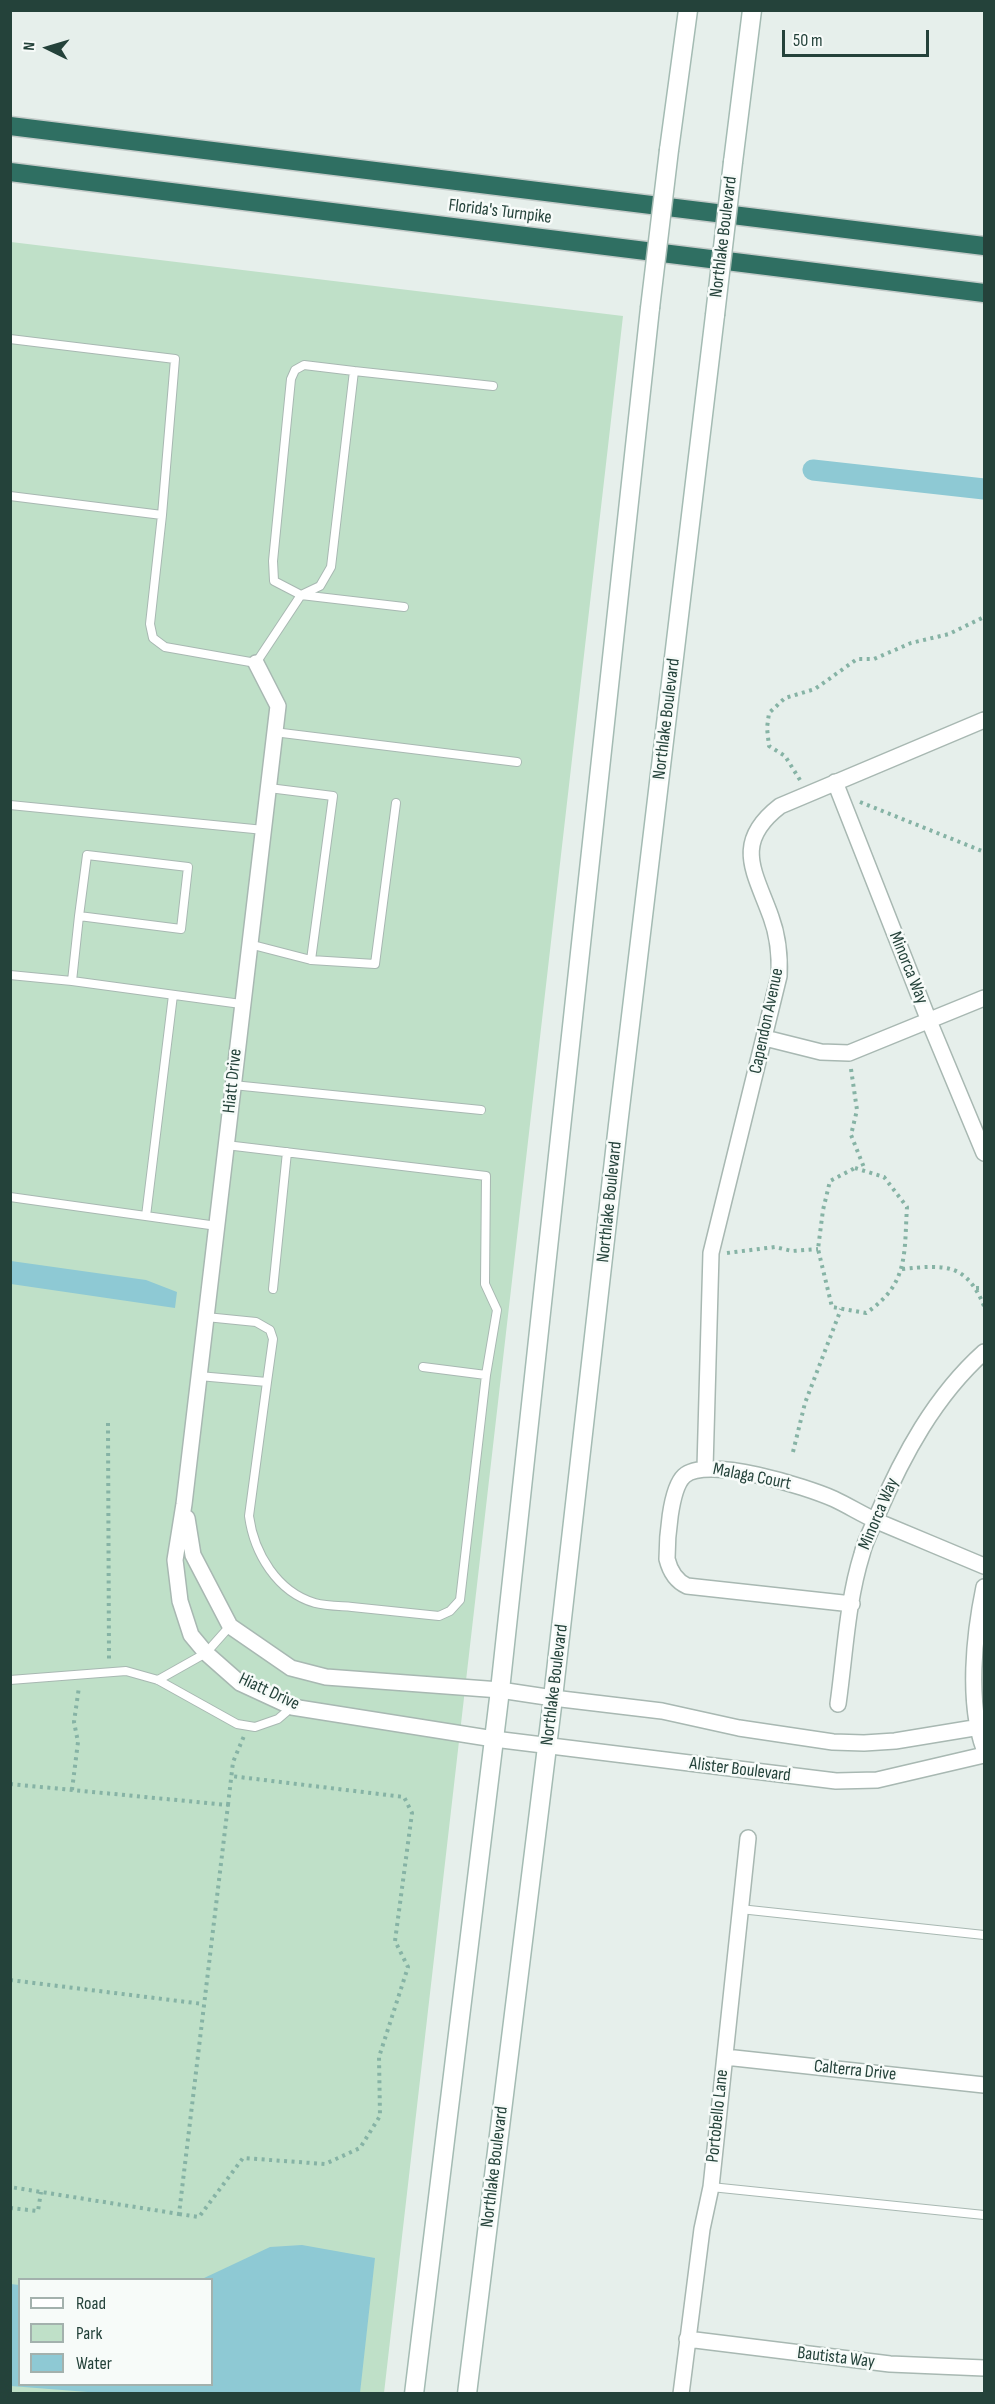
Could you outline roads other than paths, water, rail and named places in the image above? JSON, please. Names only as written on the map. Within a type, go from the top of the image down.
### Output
[{"type":"highway","name":"Florida's Turnpike","points":[[10,126],[980,245]]},
{"type":"highway","name":"Florida's Turnpike","points":[[10,172],[984,293]]},
{"type":"main road","points":[[414,2394],[500,1690],[650,308],[688,10]]},
{"type":"main road","name":"Northlake Boulevard","points":[[467,2394],[554,1698],[620,1113],[753,10]]},
{"type":"street","name":"Hiatt Drive","points":[[256,663],[278,706],[184,1504],[175,1560],[180,1601],[191,1635],[206,1653],[240,1683],[292,1707],[494,1739]]},
{"type":"street","name":"Capendon Avenue","points":[[705,1468],[711,1253],[776,996],[780,958],[771,917],[752,868],[753,839],[766,817],[780,806],[984,720]]},
{"type":"street","name":"Minorca Way","points":[[835,782],[929,1021],[984,1153]]},
{"type":"street","points":[[765,1038],[821,1052],[849,1053],[984,998]]},
{"type":"street","name":"Minorca Way","points":[[838,1704],[852,1604],[862,1553],[893,1478],[931,1414],[957,1379],[984,1352]]},
{"type":"street","name":"Malaga Court","points":[[852,1604],[687,1586],[681,1583],[669,1567],[667,1559],[677,1484],[690,1471],[705,1468],[754,1474],[807,1488],[876,1521],[984,1566]]},
{"type":"street","name":"Hiatt Drive","points":[[184,1504],[193,1555],[230,1626],[260,1649],[291,1668],[326,1677],[500,1690]]},
{"type":"street","points":[[500,1690],[662,1711],[739,1728],[833,1742],[983,1743],[973,1656],[984,1587]]},
{"type":"street","name":"Alister Boulevard","points":[[494,1739],[836,1782],[877,1780],[983,1743]]},
{"type":"street","name":"Portobello Lane","points":[[681,2394],[702,2229],[711,2187],[748,1838]]},
{"type":"street","name":"Calterra Drive","points":[[725,2057],[984,2085]]},
{"type":"street","name":"Bautista Way","points":[[687,2339],[890,2364],[984,2368]]},
{"type":"lane","points":[[10,339],[175,359],[150,624],[153,638],[165,647],[256,663],[301,596],[320,586],[331,567],[354,371]]},
{"type":"lane","points":[[404,606],[301,596],[274,581],[273,561],[291,379],[295,370],[304,365],[493,386]]},
{"type":"lane","points":[[10,496],[162,515]]},
{"type":"lane","points":[[274,732],[517,762]]},
{"type":"lane","points":[[268,788],[333,796],[311,960]]},
{"type":"lane","points":[[249,944],[311,960],[375,964],[396,803]]},
{"type":"lane","points":[[10,804],[264,830]]},
{"type":"lane","points":[[72,981],[87,855],[188,867],[181,929],[80,916]]},
{"type":"lane","points":[[10,975],[242,1004]]},
{"type":"lane","points":[[146,1216],[173,995]]},
{"type":"lane","points":[[233,1085],[481,1110]]},
{"type":"lane","points":[[206,1317],[256,1322],[270,1330],[273,1339],[249,1516],[251,1532],[267,1567],[290,1591],[315,1603],[439,1616],[450,1611],[460,1600],[486,1375],[497,1310],[485,1284],[486,1176],[226,1145]]},
{"type":"lane","points":[[273,1289],[287,1152]]},
{"type":"lane","points":[[10,1197],[217,1226]]},
{"type":"lane","points":[[423,1367],[486,1375]]},
{"type":"lane","points":[[199,1376],[267,1382]]},
{"type":"lane","points":[[158,1680],[206,1653],[230,1626]]},
{"type":"lane","points":[[10,1680],[126,1671],[158,1680],[237,1724],[255,1727],[278,1719],[292,1707]]},
{"type":"lane","points":[[740,1909],[984,1935]]},
{"type":"lane","points":[[711,2187],[984,2216]]},
{"type":"water","points":[[11,1261],[146,1280],[177,1292],[175,1308],[11,1284]]},
{"type":"water","points":[[302,2245],[375,2258],[360,2393],[113,2394],[11,2386],[11,2284],[18,2285],[18,2386],[213,2386],[213,2278],[204,2278],[270,2247]]},
{"type":"waterway","points":[[813,470],[984,489]]}]
